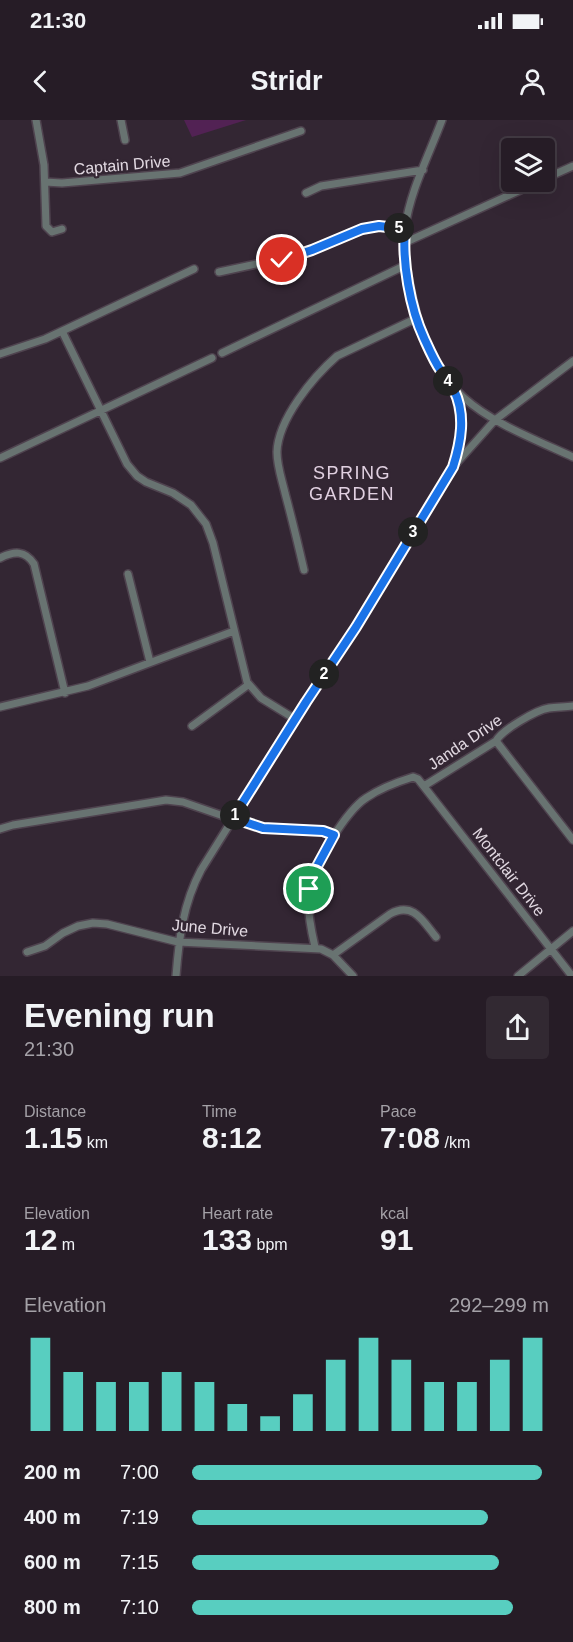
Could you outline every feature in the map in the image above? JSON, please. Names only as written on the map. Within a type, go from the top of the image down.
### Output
[{"type":"street","points":[[36,120],[43,150],[46,226],[52,232],[62,229]]},
{"type":"street","points":[[121,120],[125,140]]},
{"type":"street","points":[[441,120],[405,229],[406,265],[424,340],[439,368],[454,389],[471,405],[495,420],[573,457]]},
{"type":"street","name":"Captain Drive","points":[[45,182],[62,183],[180,173],[301,131]]},
{"type":"street","points":[[555,174],[573,166]]},
{"type":"street","points":[[306,193],[321,186],[423,170]]},
{"type":"street","points":[[404,243],[516,192]]},
{"type":"street","points":[[219,272],[298,255],[362,229],[379,226],[405,229]]},
{"type":"street","points":[[222,353],[406,265]]},
{"type":"street","points":[[0,354],[62,331],[194,269]]},
{"type":"street","points":[[304,570],[279,465],[278,443],[290,412],[327,364],[337,356],[417,318]]},
{"type":"street","points":[[62,331],[120,454],[134,472],[146,482],[183,499],[202,517],[213,543],[248,685],[261,698],[295,719]]},
{"type":"street","points":[[0,459],[212,358]]},
{"type":"street","points":[[176,976],[178,942],[185,908],[194,883],[295,719],[356,627],[453,467],[495,420],[573,361]]},
{"type":"street","points":[[453,467],[462,426],[454,389]]},
{"type":"street","points":[[0,558],[19,552],[28,556],[34,564],[65,693]]},
{"type":"street","points":[[128,574],[150,662]]},
{"type":"street","points":[[0,707],[65,693],[234,631]]},
{"type":"street","points":[[192,726],[248,685]]},
{"type":"street","name":"Janda Drive","points":[[315,947],[311,927],[309,889],[315,870],[334,835],[360,803],[373,794],[413,777],[424,786],[496,741],[503,732],[543,710],[573,706]]},
{"type":"street","points":[[496,741],[573,840]]},
{"type":"street","name":"Montclair Drive","points":[[424,786],[572,976]]},
{"type":"street","points":[[0,829],[166,800],[183,802],[263,828],[323,831],[334,835]]},
{"type":"street","points":[[333,955],[390,914],[401,909],[409,909],[417,914],[436,937]]},
{"type":"street","name":"June Drive","points":[[27,952],[45,946],[78,926],[93,923],[107,924],[178,942],[315,947],[333,955],[353,976]]},
{"type":"street","points":[[518,976],[573,931]]},
{"type":"shaded area","points":[[184,120],[246,120],[192,137]]},
{"type":"district","name":"SPRING GARDEN","points":[[352,484]]},
{"type":"route","points":[[282,260],[362,229],[379,226],[405,229],[406,265],[420,329],[439,368],[454,389],[462,426],[461,439],[453,467],[356,627],[233,818],[251,826],[323,831],[334,835],[315,870],[309,889]]}]
